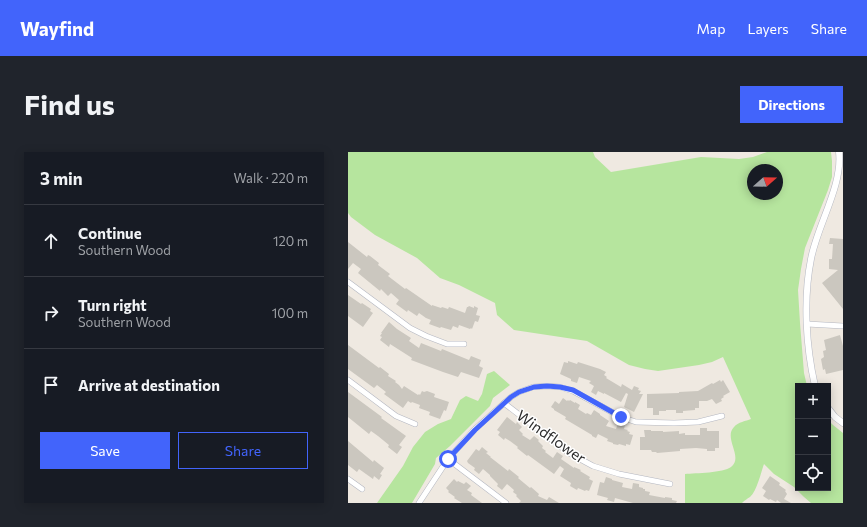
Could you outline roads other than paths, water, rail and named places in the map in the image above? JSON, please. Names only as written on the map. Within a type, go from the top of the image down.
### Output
[{"type":"street","points":[[814,383],[811,367],[807,324],[807,283],[811,257],[816,241],[840,180],[842,159],[839,152]]},
{"type":"street","points":[[348,282],[410,328],[447,344],[464,344]]},
{"type":"street","points":[[807,324],[843,326]]},
{"type":"street","points":[[348,380],[396,416],[415,424]]},
{"type":"street","points":[[419,503],[448,459],[475,430],[511,397],[526,389],[547,386],[573,390],[621,417],[636,422],[698,422],[722,416]]},
{"type":"street","name":"Windflower","points":[[504,403],[569,453],[593,466],[619,474],[670,484]]},
{"type":"street","points":[[831,412],[843,423]]},
{"type":"street","points":[[448,459],[506,503]]},
{"type":"street","points":[[348,479],[362,489]]}]
